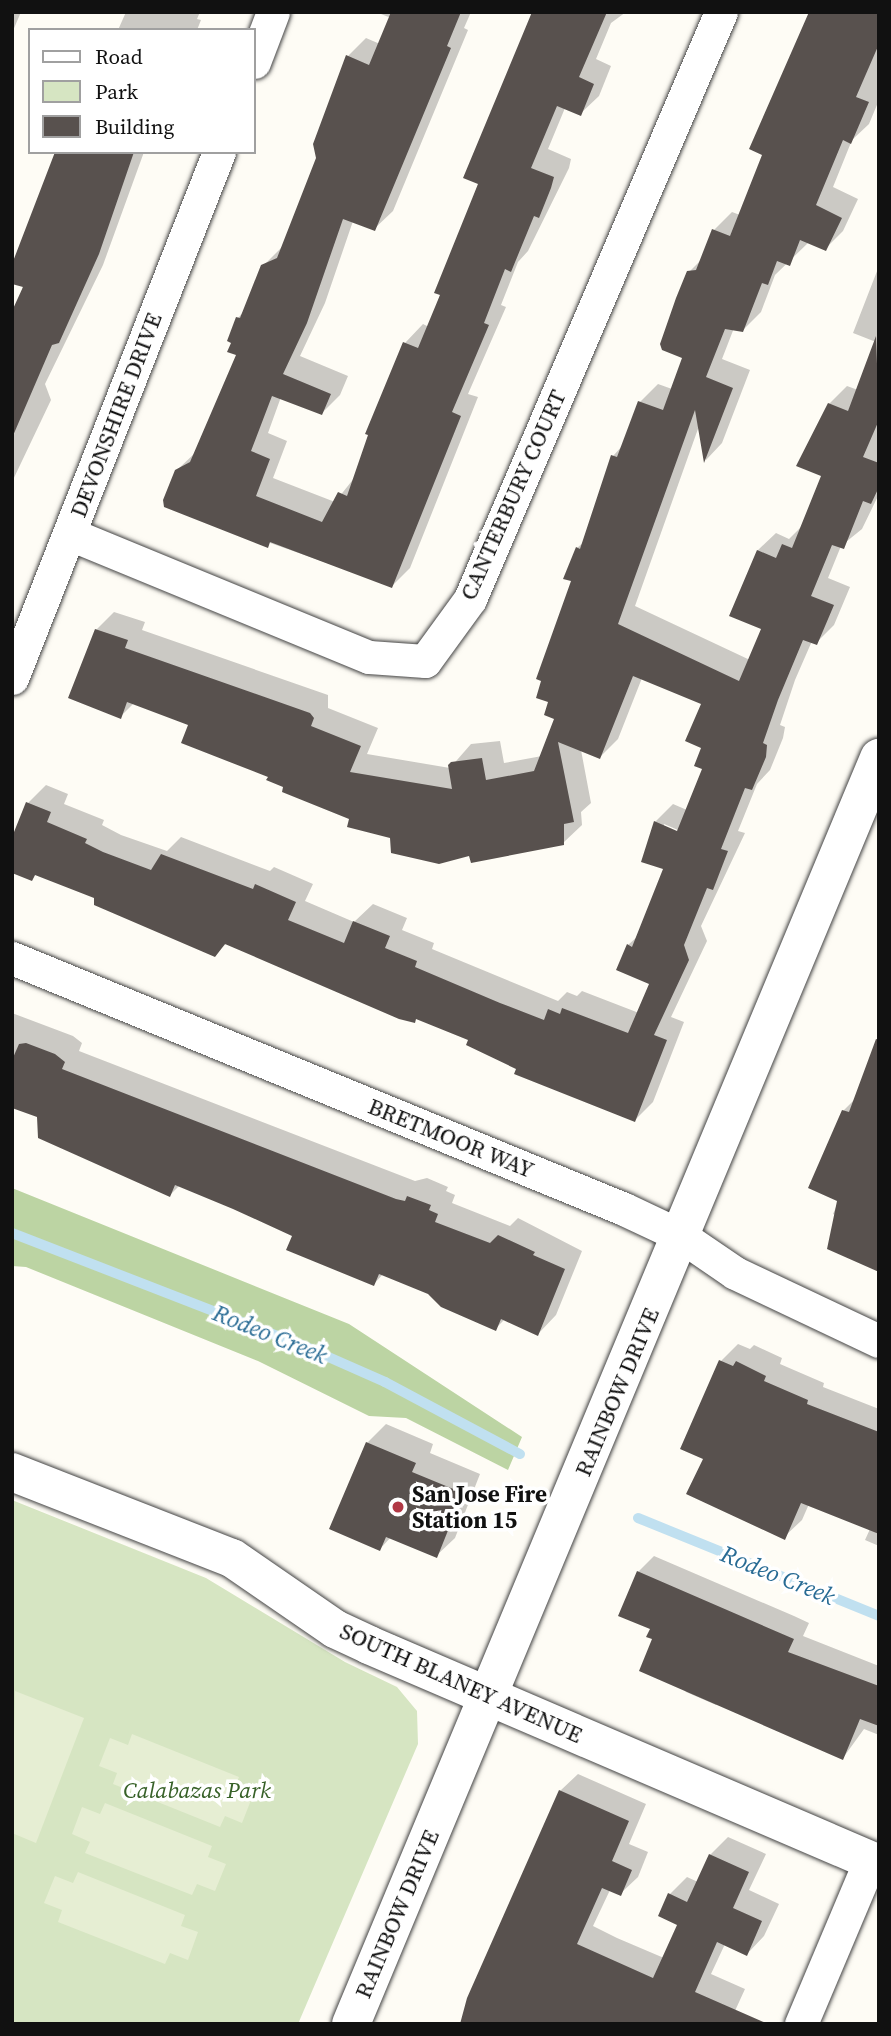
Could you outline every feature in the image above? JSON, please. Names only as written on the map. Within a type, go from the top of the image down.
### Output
[{"type":"street","points":[[256,57],[273,12]]},
{"type":"street","name":"CANTERBURY COURT","points":[[70,534],[369,657],[425,661],[470,598],[721,12]]},
{"type":"street","name":"DEVONSHIRE DRIVE","points":[[12,678],[218,154]]},
{"type":"street","name":"RAINBOW DRIVE","points":[[351,2024],[490,1697],[879,758]]},
{"type":"street","name":"BRETMOOR WAY","points":[[12,958],[681,1236],[732,1271],[879,1341]]},
{"type":"street","name":"SOUTH BLANEY AVENUE","points":[[12,1472],[232,1558],[335,1629],[874,1863]]},
{"type":"street","points":[[801,2024],[874,1863]]},
{"type":"green space","points":[[12,1188],[349,1324],[522,1437],[508,1470],[406,1418],[369,1416],[258,1361],[26,1267],[12,1266]]},
{"type":"green space","name":"Calabazas Park","points":[[12,1500],[206,1578],[345,1662],[397,1687],[417,1711],[418,1744],[298,2024],[12,2024]]},
{"type":"green space","points":[[15,1691],[84,1718],[36,1843],[12,1833]]},
{"type":"green space","points":[[132,1734],[239,1777],[235,1788],[253,1795],[242,1823],[225,1816],[220,1827],[113,1784],[117,1773],[99,1766],[110,1738],[128,1745]]},
{"type":"green space","points":[[105,1803],[212,1846],[208,1857],[226,1864],[215,1891],[197,1884],[192,1895],[85,1853],[90,1842],[72,1834],[82,1807],[100,1814]]},
{"type":"green space","points":[[78,1872],[185,1915],[181,1926],[198,1932],[188,1960],[170,1953],[165,1964],[58,1922],[62,1910],[44,1903],[55,1876],[73,1883]]},
{"type":"building","points":[[391,12],[461,12],[447,46],[451,48],[375,231],[343,219],[307,323],[283,374],[331,394],[322,415],[272,396],[251,451],[270,459],[256,496],[322,522],[338,492],[347,496],[368,435],[365,434],[403,342],[418,348],[440,295],[434,293],[478,184],[463,178],[532,12],[607,12],[579,77],[594,84],[581,116],[557,106],[531,168],[554,177],[551,188],[539,218],[534,216],[511,272],[505,269],[484,323],[489,325],[452,412],[461,416],[392,588],[270,542],[268,548],[164,507],[163,500],[175,470],[190,462],[236,355],[227,352],[231,343],[227,341],[236,317],[240,318],[261,265],[277,258],[316,158],[313,144],[346,55],[369,65]]},
{"type":"building","points":[[809,12],[879,12],[879,44],[856,97],[869,102],[851,144],[843,140],[816,205],[842,218],[826,251],[800,240],[790,266],[777,261],[768,285],[762,283],[743,332],[725,329],[706,377],[733,388],[704,463],[695,410],[618,624],[739,681],[761,629],[729,616],[757,550],[776,558],[782,544],[792,548],[821,476],[796,466],[828,403],[848,411],[876,336],[879,420],[863,457],[879,463],[879,487],[871,504],[863,501],[844,549],[832,545],[811,596],[834,605],[817,645],[803,640],[778,700],[763,743],[767,745],[766,757],[752,790],[745,788],[721,849],[728,851],[713,890],[707,888],[684,945],[689,960],[654,1035],[667,1040],[635,1122],[514,1074],[516,1069],[466,1045],[468,1040],[416,1019],[415,1023],[399,1019],[225,944],[215,957],[94,905],[94,898],[35,875],[32,881],[12,873],[12,837],[26,802],[51,812],[47,822],[87,839],[85,843],[103,852],[151,870],[161,854],[253,889],[255,884],[296,902],[288,920],[344,943],[353,921],[390,936],[385,948],[417,961],[415,967],[500,1003],[544,1020],[548,1009],[560,1014],[562,1008],[628,1033],[649,984],[616,970],[627,944],[632,947],[663,869],[641,862],[654,821],[677,831],[702,769],[694,766],[701,748],[685,741],[701,704],[633,676],[600,759],[558,742],[574,822],[564,824],[564,845],[471,863],[469,856],[439,864],[391,853],[390,838],[347,827],[349,819],[282,792],[283,787],[266,780],[268,777],[181,743],[188,725],[127,702],[121,719],[68,698],[95,629],[128,640],[125,648],[310,713],[314,718],[311,726],[361,746],[350,772],[452,789],[448,765],[451,762],[482,758],[486,780],[534,771],[554,719],[544,715],[548,702],[536,698],[541,681],[536,679],[571,581],[563,579],[576,547],[580,549],[611,455],[617,457],[638,401],[663,410],[682,358],[662,350],[660,344],[676,298],[687,271],[696,270],[712,229],[730,236],[762,155],[749,149]]},
{"type":"building","points":[[54,154],[133,154],[99,254],[59,343],[52,345],[12,438],[12,311],[23,287],[12,284],[12,264]]},
{"type":"building","points":[[876,1039],[879,1040],[879,1272],[827,1249],[837,1201],[808,1188],[842,1110],[849,1112]]},
{"type":"building","points":[[26,1043],[55,1054],[65,1062],[62,1069],[396,1199],[405,1201],[407,1196],[431,1205],[429,1210],[438,1214],[435,1222],[490,1243],[498,1235],[565,1269],[538,1336],[501,1319],[496,1331],[441,1307],[428,1294],[379,1274],[374,1286],[286,1250],[292,1236],[233,1209],[175,1185],[170,1197],[38,1138],[37,1117],[12,1108],[12,1060],[19,1044]]},
{"type":"building","points":[[719,1360],[733,1366],[736,1361],[766,1376],[764,1381],[808,1400],[807,1404],[879,1432],[879,1534],[801,1503],[785,1540],[686,1494],[703,1459],[680,1449]]},
{"type":"building","name":"San Jose Fire Station 15","points":[[366,1442],[416,1463],[412,1472],[463,1493],[437,1558],[386,1537],[380,1551],[329,1529]]},
{"type":"building","points":[[637,1571],[794,1639],[788,1652],[879,1686],[879,1726],[860,1719],[843,1760],[639,1671],[652,1639],[646,1637],[650,1629],[618,1616]]},
{"type":"building","points":[[559,1790],[629,1821],[612,1861],[632,1870],[621,1896],[602,1888],[577,1944],[653,1978],[677,1925],[658,1916],[668,1893],[687,1902],[709,1854],[749,1872],[733,1908],[762,1921],[747,1956],[717,1942],[695,1992],[768,2024],[460,2024],[467,1998]]},
{"type":"waterway","name":"Rodeo Creek","points":[[12,1233],[308,1348],[385,1382],[520,1454]]},
{"type":"waterway","name":"Rodeo Creek","points":[[638,1518],[879,1616]]},
{"type":"place","name":"San Jose Fire Station 15","points":[[398,1507]]}]
